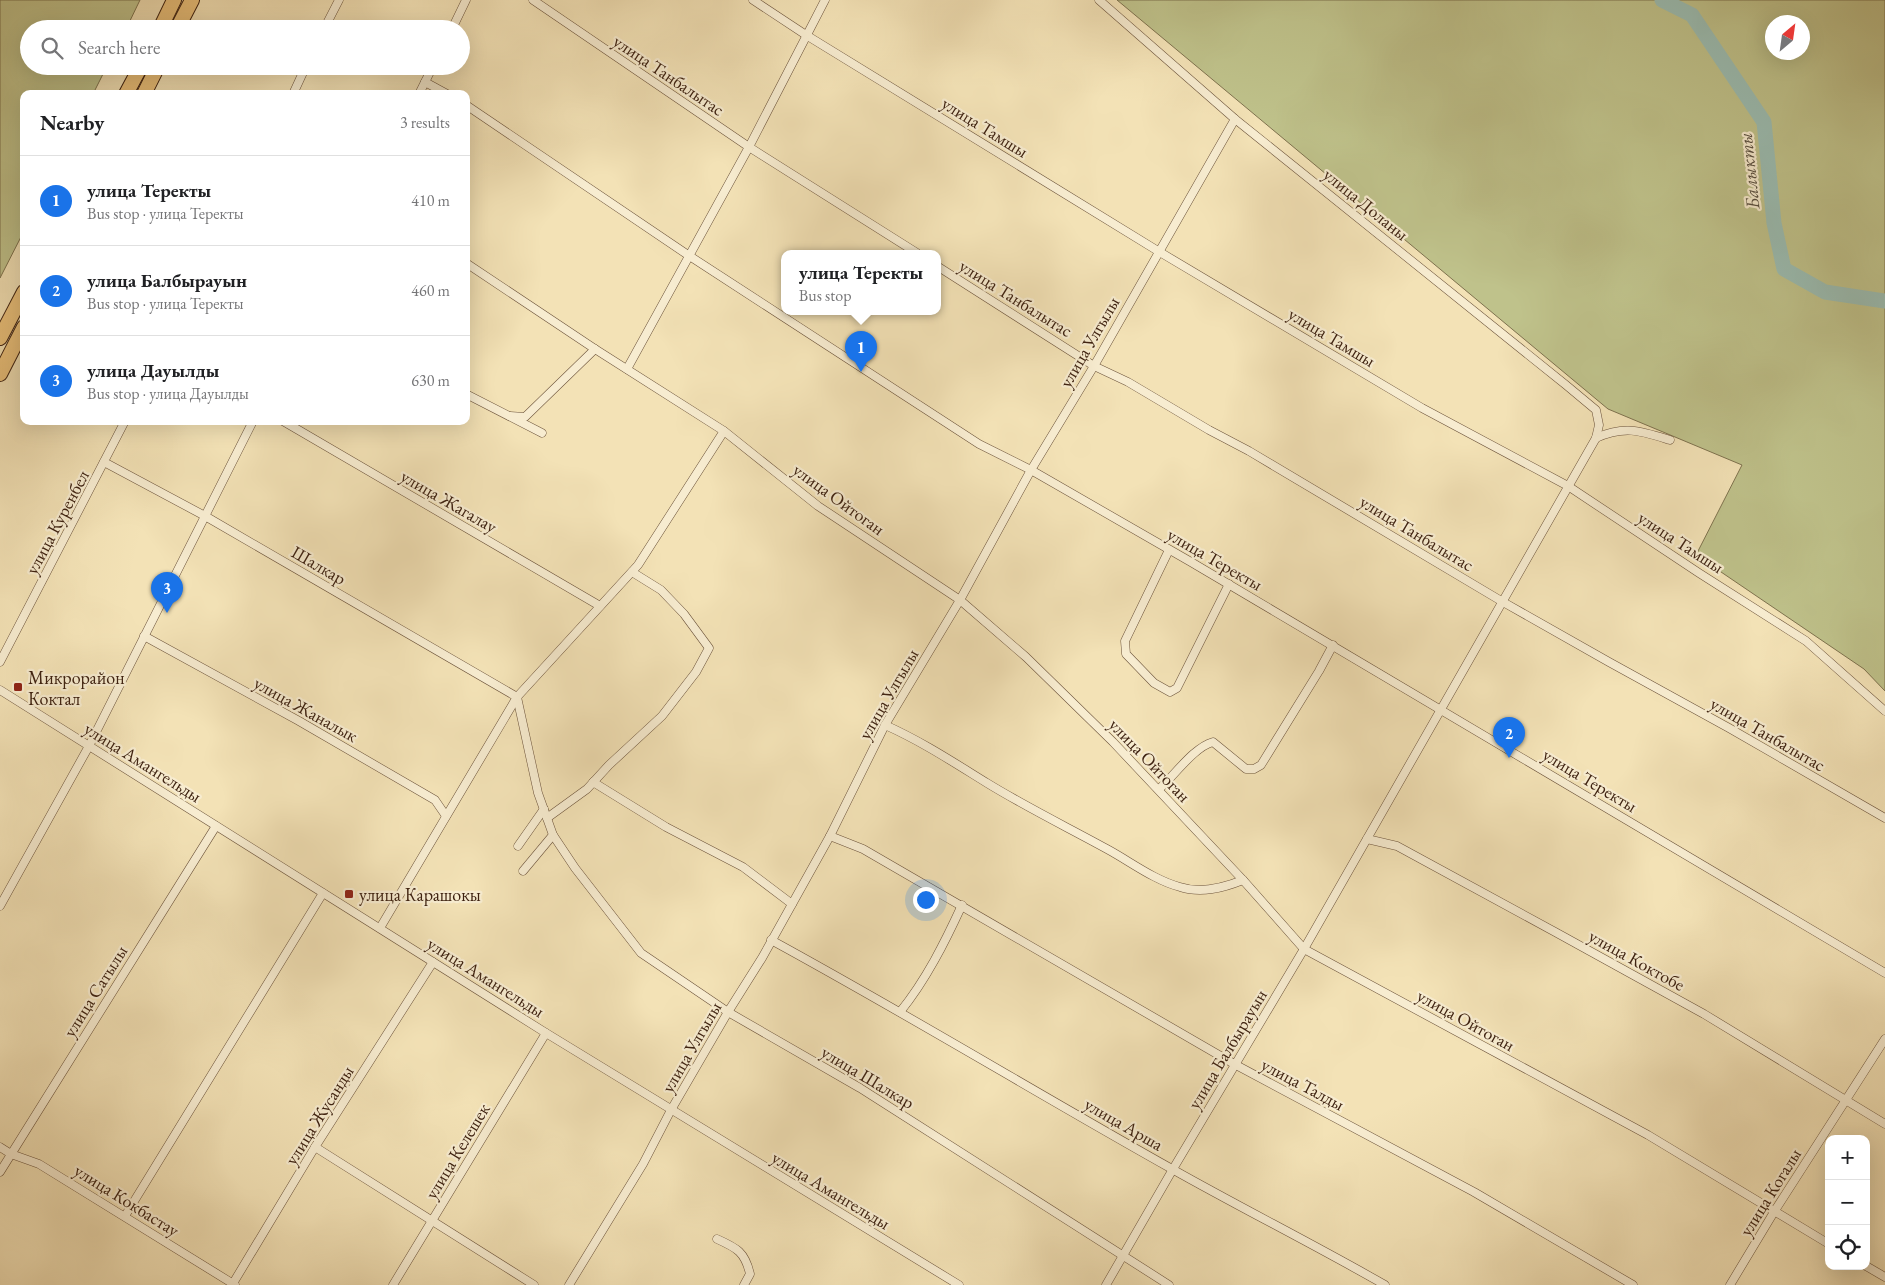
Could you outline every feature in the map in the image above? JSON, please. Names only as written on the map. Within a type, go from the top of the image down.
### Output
[{"type":"highway","points":[[164,20],[174,0]]},
{"type":"highway","points":[[182,20],[192,0]]},
{"type":"highway","points":[[128,90],[136,75]]},
{"type":"highway","points":[[146,90],[154,75]]},
{"type":"highway","points":[[0,338],[20,300]]},
{"type":"highway","points":[[0,374],[20,336]]},
{"type":"street","points":[[329,20],[339,0]]},
{"type":"street","points":[[456,20],[466,0]]},
{"type":"street","name":"улица Танбалытас","points":[[533,0],[750,147],[912,250]]},
{"type":"street","name":"улица Тамшы","points":[[754,0],[806,35],[1158,251],[1422,408],[1568,486],[1806,641],[1885,711]]},
{"type":"street","points":[[627,369],[750,147],[825,0]]},
{"type":"street","name":"улица Доланы","points":[[1099,0],[1235,118],[1502,334],[1537,360],[1596,410],[1599,425],[1596,438]]},
{"type":"street","points":[[295,90],[302,75]]},
{"type":"street","points":[[421,90],[428,75]]},
{"type":"street","points":[[425,82],[440,90]]},
{"type":"street","name":"улица Теректы","points":[[470,108],[688,256],[978,444],[1031,470],[1229,584],[1885,973]]},
{"type":"street","name":"улица Улгылы","points":[[569,1285],[643,1164],[671,1110],[792,904],[830,836],[885,725],[960,600],[1031,470],[1094,366],[1235,118]]},
{"type":"street","name":"улица Ойтоган","points":[[470,266],[595,349],[724,431],[818,506],[960,600],[1026,657],[1158,789],[1304,949],[1648,1135],[1825,1242]]},
{"type":"street","name":"улица Танбалытас","points":[[941,269],[1094,366],[1128,382],[1209,430],[1249,450],[1503,602],[1729,728],[1885,818]]},
{"type":"street","points":[[510,416],[525,417],[595,349]]},
{"type":"street","points":[[470,396],[542,433]]},
{"type":"street","name":"улица Куренбел","points":[[0,662],[123,425]]},
{"type":"street","points":[[0,906],[89,746],[251,425]]},
{"type":"street","name":"улица Жагалау","points":[[290,425],[600,606]]},
{"type":"street","points":[[1596,438],[1611,432],[1628,430],[1646,432],[1670,440]]},
{"type":"street","points":[[380,928],[517,697],[638,565],[724,431]]},
{"type":"street","name":"улица Балбырауын","points":[[1106,1285],[1304,949],[1596,438]]},
{"type":"street","name":"Шалкар","points":[[104,462],[205,516],[517,697]]},
{"type":"street","points":[[1169,550],[1125,641],[1126,654],[1154,683],[1170,692],[1176,688],[1229,584]]},
{"type":"street","points":[[547,818],[587,789],[609,765],[662,716],[696,672],[709,648],[684,614],[661,590],[632,572]]},
{"type":"street","name":"улица Жаналык","points":[[144,636],[435,800],[446,816]]},
{"type":"street","points":[[1158,789],[1195,753],[1213,742],[1246,769],[1254,769],[1261,764],[1333,645]]},
{"type":"street","name":"улица Амангельды","points":[[0,690],[671,1110],[959,1285]]},
{"type":"street","name":"улица Шалкар","points":[[517,697],[536,785],[553,835],[575,868],[641,953],[728,1012],[860,1088],[1169,1285]]},
{"type":"street","points":[[885,725],[906,734],[988,783],[1146,872],[1181,888],[1201,890],[1223,888],[1243,880]]},
{"type":"street","points":[[593,782],[666,827],[743,867],[792,904]]},
{"type":"street","points":[[518,846],[544,809]]},
{"type":"street","name":"улица Сатылы","points":[[0,1172],[216,826]]},
{"type":"street","points":[[523,871],[553,835]]},
{"type":"street","name":"улица Талды","points":[[830,836],[863,849],[1236,1065],[1474,1192],[1633,1285]]},
{"type":"street","name":"улица Коктобе","points":[[1367,840],[1397,846],[1704,1014],[1885,1124]]},
{"type":"street","points":[[124,1216],[323,893]]},
{"type":"street","points":[[900,1012],[928,972],[962,905]]},
{"type":"street","name":"улица Арша","points":[[771,940],[850,983],[1173,1169],[1337,1257],[1385,1285]]},
{"type":"street","name":"улица Жусанды","points":[[233,1285],[315,1147],[433,962]]},
{"type":"street","name":"улица Келешек","points":[[393,1285],[546,1032]]},
{"type":"street","name":"улица Когалы","points":[[1730,1285],[1774,1212],[1885,1039]]},
{"type":"street","name":"улица Кокбастау","points":[[0,1147],[11,1154],[39,1164],[233,1285]]},
{"type":"street","points":[[315,1147],[534,1285]]},
{"type":"street","points":[[717,1239],[735,1247],[747,1260],[750,1274],[744,1285]]},
{"type":"street","points":[[1870,1268],[1885,1277]]},
{"type":"green space","points":[[0,0],[140,0],[130,20],[20,20],[20,75],[102,75],[95,90],[20,90],[20,239],[0,278]]},
{"type":"green space","points":[[1117,0],[1885,0],[1885,691],[1864,669],[1696,555],[1742,465],[1608,409]]},
{"type":"waterway","name":"Балыкты","points":[[1662,0],[1692,15],[1764,122],[1774,223],[1784,269],[1825,292],[1885,301]]},
{"type":"place","name":"улица Теректы","points":[[861,372]]},
{"type":"place","name":"улица Дауылды","points":[[167,613]]},
{"type":"place","name":"Микрорайон Коктал","points":[[18,687]]},
{"type":"place","name":"улица Балбырауын","points":[[1509,758]]},
{"type":"place","name":"улица Карашокы","points":[[349,894]]}]
